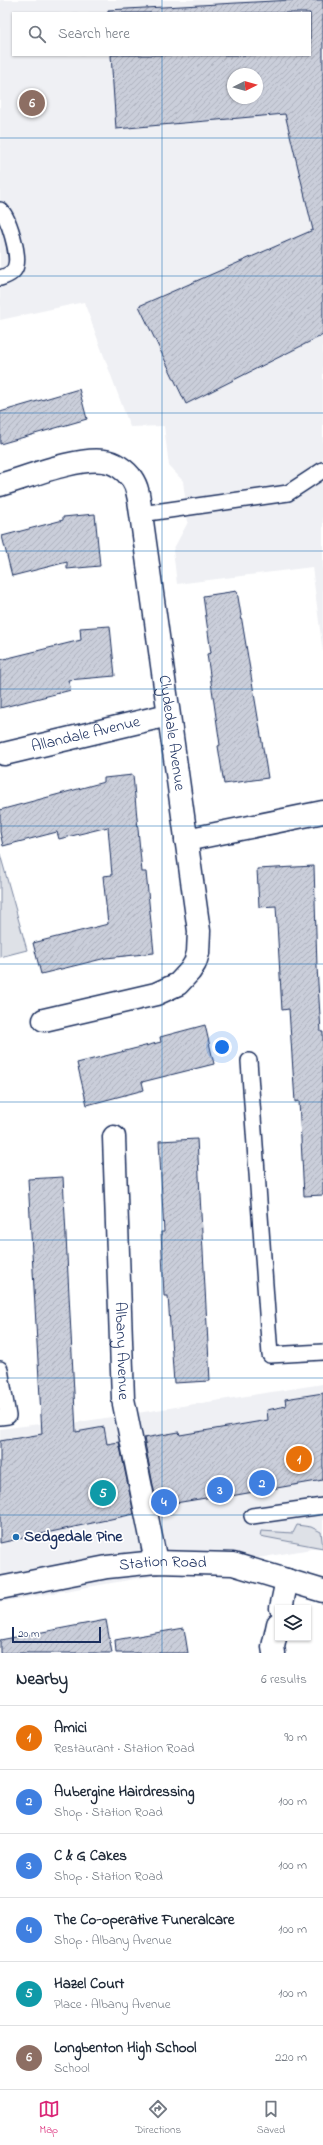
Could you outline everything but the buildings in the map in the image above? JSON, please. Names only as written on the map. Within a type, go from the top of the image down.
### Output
[{"type":"street","name":"Clydedale Avenue","points":[[0,485],[80,462],[106,461],[116,465],[131,478],[138,495],[141,514],[199,931],[198,953],[190,971],[178,984],[156,994],[44,1020]]},
{"type":"street","name":"Allandale Avenue","points":[[4,754],[168,715]]},
{"type":"street","points":[[186,840],[323,812]]},
{"type":"street","name":"Albany Avenue","points":[[114,1137],[122,1399],[156,1562]]},
{"type":"street","name":"Station Road","points":[[0,1588],[107,1567],[156,1562],[233,1564],[323,1590]]},
{"type":"street","points":[[282,1605],[287,1580]]},
{"type":"street","points":[[274,1653],[273,1647],[275,1638]]},
{"type":"lane","points":[[0,210],[4,212],[8,220],[17,258],[16,266],[13,272],[0,278]]},
{"type":"lane","points":[[141,514],[288,493],[323,470]]},
{"type":"lane","points":[[248,1061],[270,1354],[323,1352]]},
{"type":"lane","points":[[0,1369],[8,1416],[0,1417]]},
{"type":"lane","points":[[252,1516],[323,1506]]},
{"type":"shaded area","points":[[0,0],[323,0],[323,653],[312,567],[177,584],[173,550],[188,522],[183,481],[169,466],[164,426],[130,427],[84,302],[0,320]]},
{"type":"shaded area","points":[[0,854],[27,950],[0,957]]},
{"type":"shaded area","points":[[323,1384],[323,1547],[0,1602],[0,1429],[55,1422],[60,1425]]},
{"type":"shaded area","points":[[297,1525],[311,1527],[321,1532],[323,1548],[260,1536],[261,1531],[293,1533]]},
{"type":"place","name":"Longbenton High School","points":[[32,103]]},
{"type":"place","name":"Amici","points":[[299,1459]]},
{"type":"place","name":"Aubergine Hairdressing","points":[[262,1483]]},
{"type":"place","name":"C & G Cakes","points":[[220,1490]]},
{"type":"place","name":"Hazel Court","points":[[103,1493]]},
{"type":"place","name":"The Co-operative Funeralcare","points":[[164,1502]]},
{"type":"place","name":"Sedgedale Pine","points":[[16,1537]]}]
